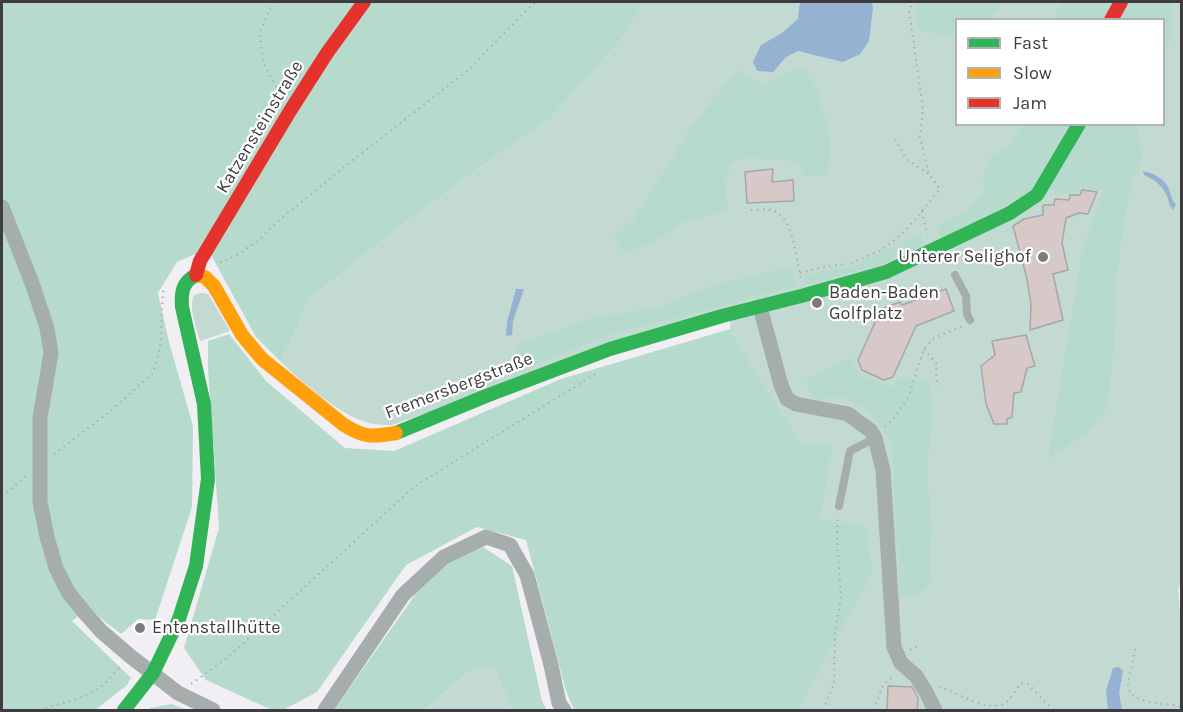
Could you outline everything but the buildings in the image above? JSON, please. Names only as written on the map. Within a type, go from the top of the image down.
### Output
[{"type":"main road","name":"Katzensteinstraße","points":[[153,673],[179,619],[196,566],[208,479],[204,404],[182,306],[181,291],[184,283],[196,276],[200,261],[290,111],[327,53],[364,2]]},
{"type":"main road","points":[[1112,18],[1121,2]]},
{"type":"main road","name":"Fremersbergstraße","points":[[196,276],[206,277],[214,286],[242,335],[262,358],[344,425],[356,432],[373,437],[396,434],[486,396],[610,349],[886,272],[1010,213],[1037,195],[1078,126]]},
{"type":"main road","points":[[124,711],[153,673]]},
{"type":"street","points":[[2,207],[32,283],[47,328],[51,353],[40,418],[40,502],[56,568],[69,592],[101,631],[178,693],[213,711]]},
{"type":"street","points":[[760,307],[781,385],[787,399],[796,404],[848,414],[871,431],[875,438],[883,470],[894,647],[901,663],[916,676],[934,711]]},
{"type":"street","points":[[325,711],[403,595],[444,557],[486,537],[510,545],[527,575],[559,703],[564,711]]},
{"type":"lane","points":[[955,275],[966,296],[970,320]]},
{"type":"lane","points":[[839,506],[850,451],[875,438]]},
{"type":"path","points":[[273,2],[259,34],[265,67],[290,111]]},
{"type":"path","points":[[200,261],[222,262],[258,241],[330,179],[467,71],[535,2]]},
{"type":"path","points":[[913,2],[909,10],[923,109],[920,137],[929,174]]},
{"type":"path","points":[[800,273],[848,264],[880,250],[912,225],[940,189],[929,174],[906,159],[895,139]]},
{"type":"path","points":[[751,210],[768,209],[777,212],[784,219],[792,235],[805,295]]},
{"type":"path","points":[[922,211],[931,250]]},
{"type":"path","points":[[2,497],[108,413],[153,373],[160,348],[163,292],[166,285]]},
{"type":"path","points":[[875,438],[895,417],[909,396],[924,349],[934,338],[965,325],[970,320]]},
{"type":"path","points":[[924,349],[936,363],[937,387]]},
{"type":"path","points":[[178,693],[227,658],[415,486],[605,368]]},
{"type":"path","points":[[823,711],[834,684],[835,630],[840,598],[837,538],[839,506]]},
{"type":"path","points":[[1135,649],[1128,685],[1130,693],[1142,701],[1168,703],[1182,707]]},
{"type":"path","points":[[40,711],[55,704],[83,697],[101,688],[130,656]]},
{"type":"path","points":[[874,711],[883,685],[906,667]]},
{"type":"path","points":[[926,692],[933,686],[941,687],[988,709],[1004,704],[1016,688],[1022,683],[1028,683],[1053,711]]},
{"type":"green space","points":[[2,2],[645,2],[622,39],[550,119],[390,234],[310,299],[281,362],[256,337],[211,255],[193,255],[177,262],[158,293],[169,342],[193,426],[192,507],[155,620],[138,619],[121,634],[88,608],[72,621],[131,678],[127,685],[95,710],[2,710]]},
{"type":"green space","points":[[645,2],[1181,2],[1182,580],[1178,589],[1182,637],[1181,710],[798,710],[872,571],[820,519],[801,445],[730,329],[731,307],[392,425],[363,421],[337,408],[300,380],[281,362],[310,299],[390,234],[550,119],[622,39]]},
{"type":"green space","points":[[919,2],[1004,2],[989,18],[955,18],[955,38],[919,30],[915,11]]},
{"type":"green space","points":[[1062,2],[1121,2],[1112,18],[1054,18]]},
{"type":"green space","points":[[1130,2],[1170,2],[1173,29],[1165,56],[1165,18],[1121,18]]},
{"type":"green space","points":[[802,68],[817,87],[830,136],[829,175],[804,176],[797,162],[745,157],[731,163],[725,183],[728,210],[680,223],[654,243],[624,252],[613,237],[633,221],[692,126],[738,69],[763,85],[775,77]]},
{"type":"green space","points":[[1021,126],[1078,126],[1037,195],[943,244],[936,226],[969,210],[985,193],[983,177],[990,158],[1013,142]]},
{"type":"green space","points":[[1085,126],[1136,126],[1143,155],[1138,174],[1134,176],[1126,207],[1116,281],[1114,343],[1108,406],[1087,432],[1048,459],[1082,255],[1103,189],[1057,195],[1048,188]]},
{"type":"green space","points":[[922,232],[925,247],[875,266],[808,284],[804,275],[850,267]]},
{"type":"green space","points":[[790,267],[796,286],[602,337],[514,374],[516,345],[596,317],[657,308],[711,286]]},
{"type":"green space","points":[[208,294],[230,331],[200,341],[192,300],[194,295]]},
{"type":"green space","points":[[730,329],[801,444],[833,446],[820,519],[864,526],[873,571],[798,710],[574,710],[566,691],[526,540],[477,527],[406,565],[317,692],[283,710],[272,710],[206,680],[184,648],[219,528],[208,341],[229,334],[266,381],[345,448],[394,451],[561,379]]},
{"type":"green space","points":[[850,358],[861,375],[892,388],[900,377],[929,381],[932,406],[927,467],[931,526],[929,585],[919,595],[900,597],[891,439],[868,411],[844,397],[815,399],[805,380]]},
{"type":"green space","points":[[483,547],[512,566],[542,701],[547,710],[515,710],[510,705],[494,668],[471,670],[424,710],[334,710],[417,592],[452,559]]},
{"type":"green space","points":[[494,668],[510,705],[515,710],[424,710],[471,670]]},
{"type":"green space","points":[[172,704],[186,710],[147,710],[150,708]]},
{"type":"water","points":[[801,2],[872,2],[869,41],[860,54],[843,62],[798,51],[786,57],[773,72],[757,71],[753,62],[761,45],[782,33],[798,19]]},
{"type":"water","points":[[1143,171],[1157,176],[1166,184],[1176,205],[1173,210],[1162,188],[1144,175]]},
{"type":"water","points":[[516,289],[524,289],[513,321],[512,335],[506,336],[507,322]]},
{"type":"water","points":[[1119,667],[1123,671],[1119,693],[1122,710],[1108,710],[1106,691],[1113,668]]},
{"type":"traffic: fast","points":[[396,433],[610,349],[886,272],[1010,213],[1037,195],[1078,126]]},
{"type":"traffic: fast","points":[[124,710],[153,673],[179,619],[196,566],[208,479],[204,404],[182,307],[182,293],[185,285],[196,275]]},
{"type":"traffic: slow","points":[[196,275],[205,277],[214,286],[242,335],[262,359],[344,425],[369,435],[396,433]]},
{"type":"traffic: jam","points":[[196,275],[200,261],[290,111],[327,53],[364,2]]},
{"type":"traffic: jam","points":[[1112,18],[1121,2]]},
{"type":"place","name":"Unterer Selighof","points":[[1043,257]]},
{"type":"place","name":"Baden-Baden Golfplatz","points":[[817,303]]},
{"type":"place","name":"Entenstallhütte","points":[[140,628]]}]
